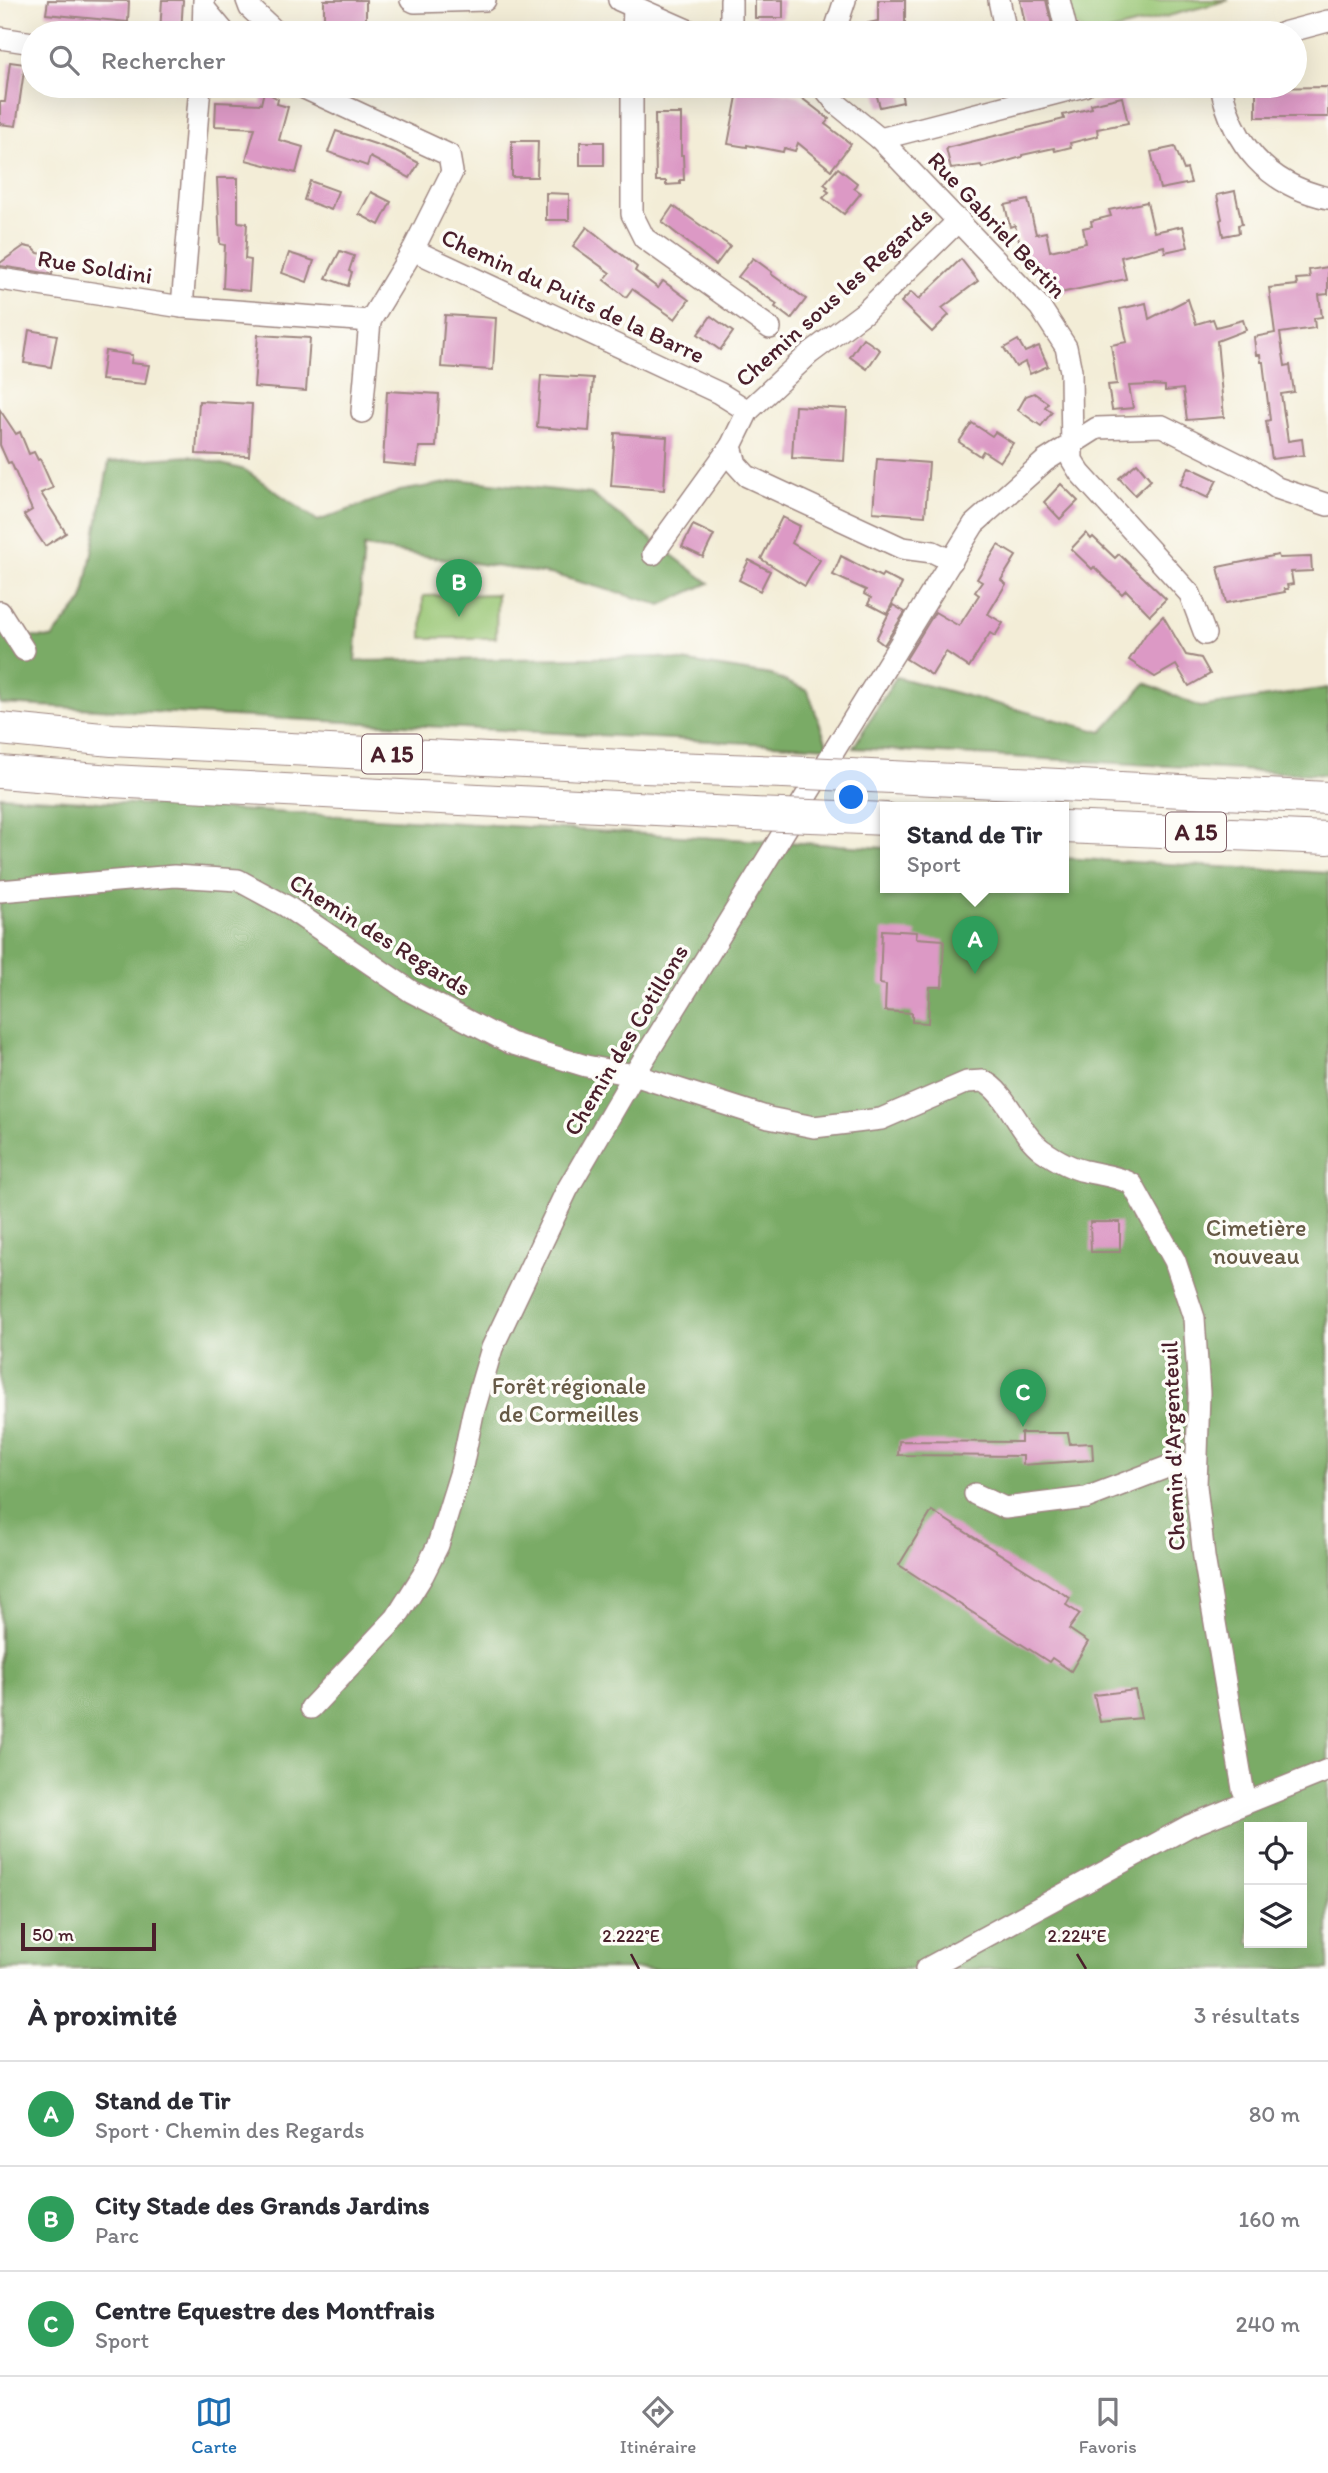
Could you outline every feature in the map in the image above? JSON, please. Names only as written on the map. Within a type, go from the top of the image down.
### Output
[{"type":"highway","name":"A 15","points":[[0,729],[112,740],[1328,798]]},
{"type":"highway","name":"A 15","points":[[0,772],[111,782],[880,819]]},
{"type":"highway","name":"A 15","points":[[1069,827],[1328,838]]},
{"type":"street","points":[[247,0],[250,8],[264,21]]},
{"type":"street","points":[[411,0],[485,0]]},
{"type":"street","points":[[730,0],[731,21]]},
{"type":"street","points":[[838,21],[845,0]]},
{"type":"street","points":[[999,0],[1003,21]]},
{"type":"street","points":[[1059,0],[1064,21]]},
{"type":"street","points":[[204,4],[216,21]]},
{"type":"street","points":[[626,4],[666,21]]},
{"type":"street","points":[[1307,27],[1328,21]]},
{"type":"street","points":[[0,38],[21,41]]},
{"type":"street","points":[[199,98],[182,307],[370,321],[362,412]]},
{"type":"street","name":"Chemin du Puits de la Barre","points":[[327,98],[449,155],[452,172],[413,250],[370,321]]},
{"type":"street","points":[[632,98],[632,214],[644,238],[771,328]]},
{"type":"street","name":"Rue Gabriel Bertin","points":[[832,98],[880,139],[1040,307],[1066,347],[1071,371],[1072,460],[1080,473],[1190,594],[1205,634]]},
{"type":"street","points":[[880,139],[1038,98]]},
{"type":"street","points":[[1224,98],[1229,120],[1253,156],[1287,185],[1328,198]]},
{"type":"street","name":"Chemin sous les Regards","points":[[653,554],[731,446],[748,411],[809,354],[865,312],[959,220]]},
{"type":"street","name":"Chemin du Puits de la Barre","points":[[413,250],[719,393],[748,411]]},
{"type":"street","name":"Rue Soldini","points":[[0,279],[182,307]]},
{"type":"street","name":"Chemin des Cotillons","points":[[311,1708],[396,1618],[410,1599],[433,1555],[461,1471],[473,1413],[492,1348],[567,1190],[634,1075],[974,524],[1045,461],[1097,428],[1162,426],[1252,471],[1277,488],[1328,505]]},
{"type":"street","points":[[731,446],[736,464],[747,476],[902,548],[933,552],[952,561]]},
{"type":"street","points":[[0,612],[24,650]]},
{"type":"street","name":"Chemin des Regards","points":[[0,891],[174,876],[238,880],[286,906],[412,992],[510,1044],[586,1066],[634,1075],[769,1118],[814,1127],[881,1119],[967,1082],[983,1081],[997,1092],[1019,1126],[1041,1149],[1082,1171],[1124,1179],[1132,1184]]},
{"type":"street","name":"Chemin d'Argenteuil","points":[[1132,1184],[1175,1261],[1194,1318],[1199,1393],[1196,1464],[1203,1557],[1243,1789],[1248,1801]]},
{"type":"street","points":[[975,1494],[1005,1508],[1086,1498],[1170,1466],[1196,1464]]},
{"type":"street","points":[[926,1969],[1189,1826],[1328,1770]]},
{"type":"green space","points":[[1059,0],[1229,0],[1149,21],[1071,20]]},
{"type":"green space","points":[[189,456],[245,470],[318,521],[400,491],[464,480],[591,494],[709,583],[661,605],[555,575],[364,547],[355,661],[657,657],[771,675],[808,691],[828,747],[0,704],[0,635],[52,638],[83,600],[109,462]]},
{"type":"green space","points":[[497,594],[496,638],[422,638],[423,596]]},
{"type":"green space","points":[[896,677],[1102,732],[1146,683],[1200,707],[1328,688],[1328,775],[853,748]]},
{"type":"green space","name":"Forêt régionale de Cormeilles","points":[[0,796],[880,848],[880,893],[1069,893],[1069,858],[1328,873],[1328,1969],[0,1969]]},
{"type":"building","points":[[48,0],[129,1],[128,21],[46,14]]},
{"type":"building","points":[[162,0],[183,0],[182,21],[161,21]]},
{"type":"building","points":[[324,0],[366,0],[366,21],[324,21]]},
{"type":"building","points":[[755,0],[783,0],[783,18],[755,18]]},
{"type":"building","points":[[878,0],[905,0],[905,21],[878,21]]},
{"type":"building","points":[[1020,0],[1046,0],[1051,21],[1024,21]]},
{"type":"building","points":[[10,62],[21,63],[21,92],[16,126],[0,124],[0,102],[5,102]]},
{"type":"building","points":[[1307,87],[1328,87],[1328,117],[1256,117],[1256,98],[1307,98]]},
{"type":"building","points":[[262,98],[276,98],[277,104],[288,107],[279,140],[303,147],[296,173],[246,160],[255,128],[215,126],[216,102],[261,104]]},
{"type":"building","points":[[737,98],[802,98],[829,119],[825,124],[851,144],[831,170],[798,143],[795,151],[784,148],[783,152],[728,144]]},
{"type":"building","points":[[877,98],[902,98],[903,102],[880,107]]},
{"type":"building","points":[[1122,98],[1128,123],[1097,129],[1098,136],[1070,143],[1071,147],[1022,155],[982,168],[981,165],[951,169],[946,148],[1064,119],[1063,115],[1092,108],[1091,104]]},
{"type":"building","points":[[655,114],[681,114],[684,180],[680,180],[680,184],[666,185],[666,181],[656,181]]},
{"type":"building","points":[[336,131],[396,151],[419,163],[410,178],[370,157],[367,166],[328,152]]},
{"type":"building","points":[[512,141],[538,141],[537,177],[512,177]]},
{"type":"building","points":[[580,142],[604,142],[604,165],[580,165]]},
{"type":"building","points":[[1175,147],[1191,183],[1160,189],[1151,152]]},
{"type":"building","points":[[838,168],[857,183],[854,188],[861,193],[844,214],[823,198],[829,192],[824,184]]},
{"type":"building","points":[[217,178],[238,178],[238,222],[247,223],[245,259],[251,260],[249,291],[223,288],[225,245],[220,244]]},
{"type":"building","points":[[310,181],[338,191],[331,210],[304,200]]},
{"type":"building","points":[[1235,191],[1242,224],[1238,225],[1239,233],[1223,236],[1217,195]]},
{"type":"building","points":[[371,192],[391,202],[379,225],[359,214]]},
{"type":"building","points":[[546,193],[569,194],[569,220],[546,220]]},
{"type":"building","points":[[1028,200],[1036,234],[1046,232],[1050,251],[1086,243],[1083,228],[1092,226],[1091,221],[1111,216],[1109,210],[1147,202],[1154,232],[1183,226],[1188,247],[1165,252],[1164,246],[1121,257],[1126,279],[1055,294],[1050,272],[1036,275],[1033,259],[1024,258],[1015,225],[1010,227],[1005,205]]},
{"type":"building","points":[[673,206],[730,246],[716,265],[662,222]]},
{"type":"building","points":[[587,227],[637,267],[635,271],[658,288],[663,281],[689,300],[675,319],[632,289],[626,297],[604,280],[610,273],[573,246]]},
{"type":"building","points":[[24,246],[33,248],[38,253],[55,256],[52,274],[0,266],[0,263]]},
{"type":"building","points":[[340,251],[354,256],[348,286],[326,278]]},
{"type":"building","points":[[289,253],[314,261],[307,282],[282,273]]},
{"type":"building","points":[[753,258],[806,299],[791,319],[775,307],[777,304],[738,277]]},
{"type":"building","points":[[961,259],[978,281],[942,308],[949,315],[932,332],[901,302],[911,292],[919,299]]},
{"type":"building","points":[[1328,267],[1328,294],[1319,295],[1322,317],[1314,318],[1315,328],[1280,333],[1285,366],[1290,365],[1294,392],[1281,394],[1288,441],[1302,439],[1304,455],[1272,459],[1266,421],[1270,420],[1263,362],[1260,355],[1256,355],[1254,337],[1275,333],[1269,288],[1297,285],[1296,279],[1310,278],[1309,270]]},
{"type":"building","points":[[1188,299],[1196,324],[1213,319],[1216,327],[1243,320],[1246,330],[1217,341],[1224,417],[1187,420],[1183,389],[1165,391],[1165,386],[1151,385],[1129,386],[1133,408],[1112,410],[1108,385],[1117,384],[1111,345],[1127,342],[1120,309],[1146,303],[1149,319]]},
{"type":"building","points":[[445,315],[496,318],[493,370],[441,367]]},
{"type":"building","points":[[711,316],[733,332],[720,350],[698,334]]},
{"type":"building","points":[[29,330],[57,335],[51,367],[24,363]]},
{"type":"building","points":[[258,335],[310,338],[306,391],[254,387]]},
{"type":"building","points":[[863,338],[880,350],[867,369],[850,357]]},
{"type":"building","points":[[1018,340],[1025,352],[1039,346],[1048,366],[1030,374],[1025,362],[1016,367],[1004,348]]},
{"type":"building","points":[[105,351],[132,355],[131,363],[149,365],[145,384],[101,380]]},
{"type":"building","points":[[541,375],[593,378],[589,431],[537,427]]},
{"type":"building","points":[[387,391],[439,394],[436,447],[419,447],[417,466],[383,463]]},
{"type":"building","points":[[1034,393],[1048,403],[1045,407],[1052,412],[1041,426],[1018,410],[1026,396]]},
{"type":"building","points":[[199,401],[252,404],[249,456],[196,454]]},
{"type":"building","points":[[795,406],[847,409],[844,461],[792,458]]},
{"type":"building","points":[[0,410],[16,434],[20,432],[29,454],[34,452],[38,460],[40,459],[53,488],[41,493],[66,533],[45,546],[24,515],[32,510],[11,462],[8,463],[0,445]]},
{"type":"building","points":[[972,423],[992,436],[995,432],[1013,443],[1000,462],[983,451],[980,456],[959,442]]},
{"type":"building","points":[[615,433],[667,437],[664,490],[611,486]]},
{"type":"building","points":[[877,459],[929,463],[925,516],[873,512]]},
{"type":"building","points":[[1137,463],[1151,480],[1135,495],[1119,478]]},
{"type":"building","points":[[1189,467],[1217,480],[1208,498],[1180,485]]},
{"type":"building","points":[[1061,484],[1078,501],[1060,519],[1044,502]]},
{"type":"building","points":[[782,517],[800,526],[792,543],[820,560],[805,586],[761,559]]},
{"type":"building","points":[[693,525],[714,535],[703,557],[682,547]]},
{"type":"building","points":[[1086,533],[1115,558],[1119,554],[1166,599],[1150,615],[1126,590],[1122,594],[1071,549]]},
{"type":"building","points":[[998,545],[1016,556],[1001,580],[1006,584],[988,614],[1003,623],[995,636],[990,633],[969,667],[946,652],[932,675],[906,659],[935,612],[959,626],[979,595],[975,592],[982,582],[977,579]]},
{"type":"building","points":[[1278,555],[1279,558],[1311,557],[1312,571],[1291,572],[1293,584],[1287,585],[1285,592],[1226,603],[1218,567]]},
{"type":"building","points":[[841,556],[881,577],[883,574],[902,584],[887,614],[868,604],[871,598],[864,594],[866,590],[833,575]]},
{"type":"building","points":[[749,560],[770,571],[760,591],[739,580]]},
{"type":"building","points":[[893,605],[905,612],[884,645],[876,639]]},
{"type":"building","points":[[1163,616],[1186,655],[1201,658],[1210,674],[1189,686],[1176,665],[1155,677],[1129,660],[1146,634]]},
{"type":"building","points":[[882,930],[917,932],[916,938],[944,940],[942,987],[930,987],[928,1023],[912,1022],[912,1013],[885,1011],[886,985],[880,984]]},
{"type":"building","points":[[1090,1222],[1120,1222],[1120,1252],[1091,1252]]},
{"type":"building","points":[[1021,1433],[1068,1433],[1070,1444],[1092,1443],[1093,1460],[1023,1465],[1023,1456],[898,1455],[899,1441],[1021,1442]]},
{"type":"building","points":[[932,1511],[1070,1598],[1066,1605],[1080,1614],[1069,1629],[1088,1642],[1071,1671],[1052,1658],[1049,1662],[899,1565]]},
{"type":"building","points":[[1135,1690],[1141,1718],[1100,1722],[1094,1695]]},
{"type":"place","name":"City Stade des Grands Jardins","points":[[459,617]]},
{"type":"place","name":"Stand de Tir","points":[[975,974]]},
{"type":"place","name":"Centre Equestre des Montfrais","points":[[1023,1427]]},
{"type":"park label","name":"Cimetière nouveau","points":[[1256,1242]]}]
